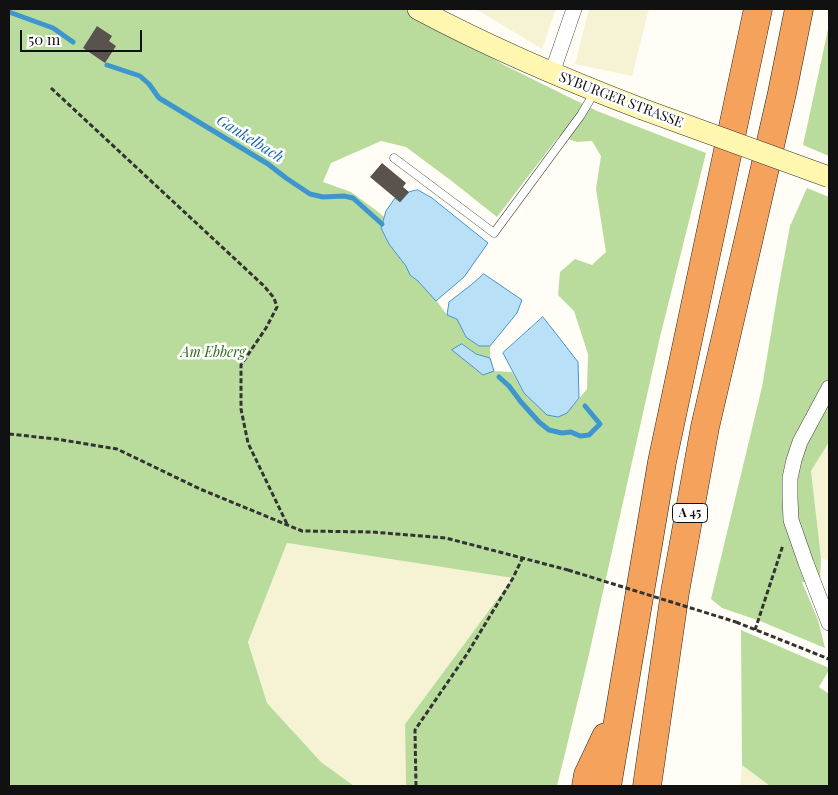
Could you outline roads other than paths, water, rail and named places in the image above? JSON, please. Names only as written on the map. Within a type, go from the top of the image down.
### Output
[{"type":"highway","name":"A 45","points":[[607,786],[662,462],[758,9]]},
{"type":"highway","name":"A 45","points":[[647,786],[675,592],[705,427],[780,103],[799,9]]},
{"type":"highway","points":[[660,786],[692,581],[729,388],[748,242]]},
{"type":"highway","points":[[586,786],[588,775],[620,709]]},
{"type":"street","name":"SYBURGER STRASSE","points":[[418,9],[475,38],[594,91],[829,177]]},
{"type":"street","points":[[552,73],[574,9]]},
{"type":"street","points":[[829,388],[800,442],[790,478],[791,520],[829,623]]},
{"type":"lane","points":[[394,158],[494,233],[581,115],[594,91]]},
{"type":"water","points":[[418,190],[432,198],[488,243],[464,277],[436,301],[410,275],[406,266],[389,244],[381,228],[386,211],[395,198],[400,202],[409,192]]},
{"type":"water","points":[[484,274],[522,300],[517,313],[490,346],[479,346],[466,337],[457,319],[447,315],[449,302]]},
{"type":"water","points":[[543,317],[578,362],[579,398],[567,413],[558,417],[547,415],[524,393],[503,353]]},
{"type":"water","points":[[462,344],[476,354],[490,358],[494,371],[483,375],[452,350]]},
{"type":"waterway","name":"Gankelbach","points":[[9,12],[53,28],[73,42]]},
{"type":"waterway","name":"Gankelbach","points":[[107,65],[140,76],[149,84],[159,98],[268,164],[310,194],[323,197],[344,196],[353,198],[382,224]]},
{"type":"waterway","name":"Gankelbach","points":[[499,377],[539,422],[549,430],[562,433],[571,432],[580,436],[589,435],[600,424],[585,406]]},
{"type":"park label","name":"Am Ebberg","points":[[213,353]]}]
